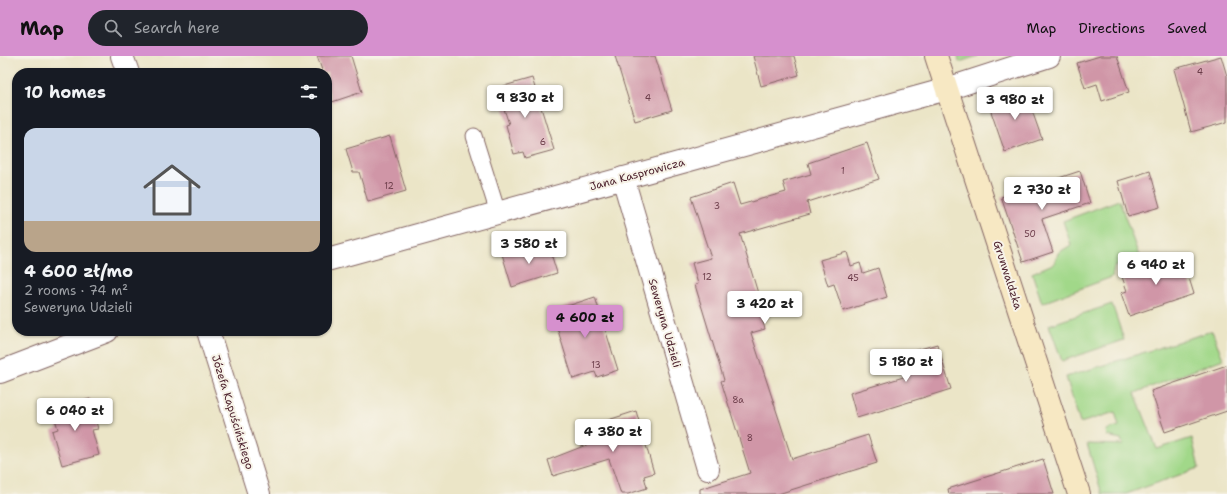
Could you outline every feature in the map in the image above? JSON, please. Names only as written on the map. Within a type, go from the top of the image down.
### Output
[{"type":"street","points":[[122,56],[126,68]]},
{"type":"street","name":"Grunwaldzka","points":[[936,56],[1079,494]]},
{"type":"street","name":"Jana Kasprowicza","points":[[332,259],[947,89],[1049,56]]},
{"type":"street","name":"Seweryna Udzieli","points":[[623,178],[708,468]]},
{"type":"street","points":[[0,372],[94,336]]},
{"type":"street","name":"Józefa Kapuścińskiego","points":[[210,336],[259,494]]},
{"type":"lane","points":[[474,136],[498,213]]},
{"type":"green space","points":[[958,56],[978,56],[959,62]]},
{"type":"green space","points":[[1119,200],[1140,259],[1114,267],[1112,277],[1042,303],[1032,273],[1055,263],[1058,253],[1071,245],[1063,221]]},
{"type":"green space","points":[[1112,304],[1124,340],[1062,361],[1049,325]]},
{"type":"green space","points":[[1212,331],[1223,359],[1135,393],[1157,449],[1192,438],[1199,468],[1126,494],[1102,494],[1087,444],[1123,445],[1121,439],[1107,436],[1106,430],[1119,426],[1115,412],[1080,423],[1066,377]]},
{"type":"building","points":[[317,56],[351,56],[362,92],[332,102],[332,68],[321,68]]},
{"type":"building","points":[[615,56],[655,56],[672,110],[635,121]]},
{"type":"building","points":[[753,56],[794,56],[799,75],[761,86]]},
{"type":"building","points":[[1100,56],[1117,56],[1129,92],[1102,101],[1097,84],[1085,88],[1077,63]]},
{"type":"building","points":[[1221,56],[1227,76],[1227,122],[1191,132],[1174,69]]},
{"type":"building","points":[[532,78],[554,150],[525,158],[523,152],[514,154],[506,125],[509,124],[497,88]]},
{"type":"building","points":[[1025,91],[1042,139],[1005,152],[988,103]]},
{"type":"building","points":[[390,136],[406,191],[368,202],[359,172],[353,172],[346,149]]},
{"type":"building","points":[[867,143],[879,179],[807,202],[810,214],[740,234],[761,305],[758,306],[765,329],[751,333],[792,459],[868,435],[877,463],[778,494],[700,494],[700,489],[750,473],[721,381],[724,380],[695,285],[698,284],[692,263],[711,258],[691,197],[733,183],[740,205],[786,192],[783,182],[811,174],[808,163]]},
{"type":"building","points":[[1080,171],[1090,203],[1042,219],[1053,252],[1023,262],[1001,197]]},
{"type":"building","points":[[1150,171],[1160,207],[1128,216],[1118,181]]},
{"type":"building","points":[[548,244],[557,273],[512,287],[502,254],[531,246],[532,249]]},
{"type":"building","points":[[847,252],[851,266],[860,263],[863,273],[878,268],[887,297],[843,311],[834,284],[828,286],[820,260]]},
{"type":"building","points":[[1182,256],[1194,294],[1129,316],[1121,293],[1127,291],[1121,274],[1152,264],[1153,266]]},
{"type":"building","points":[[595,297],[618,370],[597,377],[595,372],[573,379],[552,311]]},
{"type":"building","points":[[937,344],[951,389],[857,418],[850,393],[907,376],[900,355]]},
{"type":"building","points":[[1227,365],[1227,411],[1165,432],[1151,391]]},
{"type":"building","points":[[90,399],[98,429],[92,430],[99,455],[62,465],[52,431],[58,429],[52,409]]},
{"type":"building","points":[[636,411],[654,473],[644,476],[647,488],[628,494],[621,494],[609,459],[553,476],[548,460],[589,444],[587,439],[596,436],[593,425]]},
{"type":"building","points":[[1043,459],[1054,494],[949,494],[948,489]]}]
